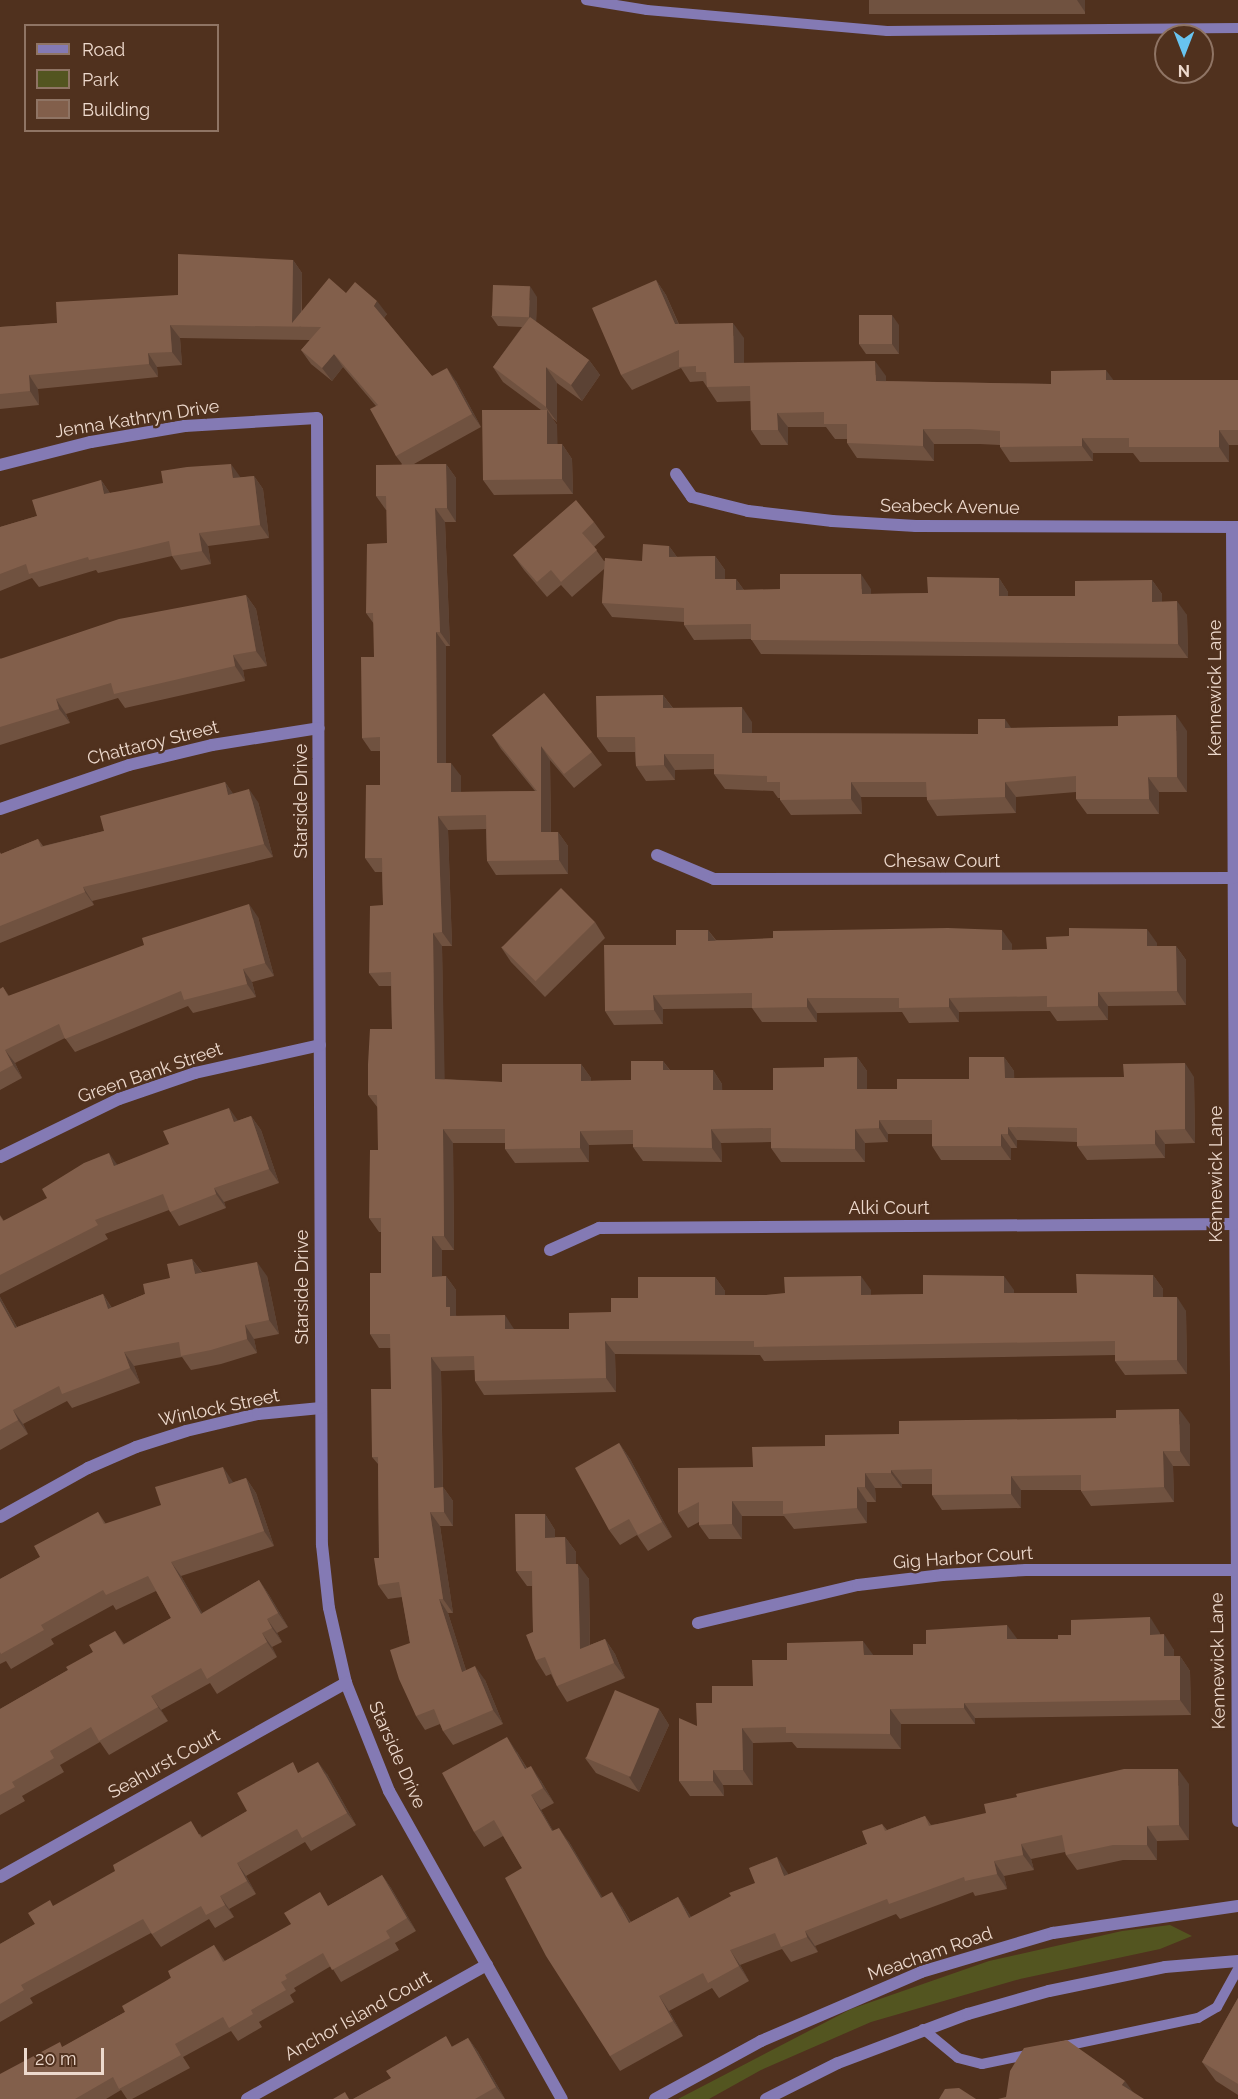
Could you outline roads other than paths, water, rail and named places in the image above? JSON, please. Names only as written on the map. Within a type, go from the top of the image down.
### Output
[{"type":"street","name":"Jenna Kathryn Drive","points":[[0,465],[91,441],[185,426],[318,418]]},
{"type":"street","name":"Starside Drive","points":[[318,418],[322,1545],[329,1608],[346,1683],[389,1791],[562,2099]]},
{"type":"street","name":"Seabeck Avenue","points":[[676,474],[692,497],[748,511],[832,521],[916,526],[1235,527]]},
{"type":"street","name":"Kennewick Lane","points":[[1235,527],[1233,878],[1238,1821]]},
{"type":"street","name":"Chattaroy Street","points":[[0,809],[129,765],[212,745],[319,728]]},
{"type":"street","name":"Chesaw Court","points":[[657,855],[714,879],[1233,878]]},
{"type":"street","name":"Green Bank Street","points":[[0,1157],[118,1099],[195,1073],[320,1045]]},
{"type":"street","name":"Alki Court","points":[[550,1250],[599,1228],[1234,1224]]},
{"type":"street","name":"Winlock Street","points":[[0,1517],[88,1468],[136,1447],[186,1431],[258,1414],[321,1408]]},
{"type":"street","name":"Gig Harbor Court","points":[[698,1623],[858,1586],[942,1575],[1026,1570],[1235,1570]]},
{"type":"street","name":"Seahurst Court","points":[[0,1877],[346,1683]]},
{"type":"street","name":"Meacham Road","points":[[655,2099],[761,2041],[921,1972],[1053,1933],[1238,1906]]},
{"type":"street","points":[[766,2099],[838,2063],[923,2029],[1049,1991],[1165,1967],[1238,1961]]},
{"type":"street","name":"Anchor Island Court","points":[[247,2099],[486,1965]]},
{"type":"lane","points":[[586,0],[647,10],[887,31],[1238,28]]},
{"type":"lane","points":[[923,2029],[958,2058],[982,2064],[1198,2018],[1217,2007],[1238,1969]]}]
